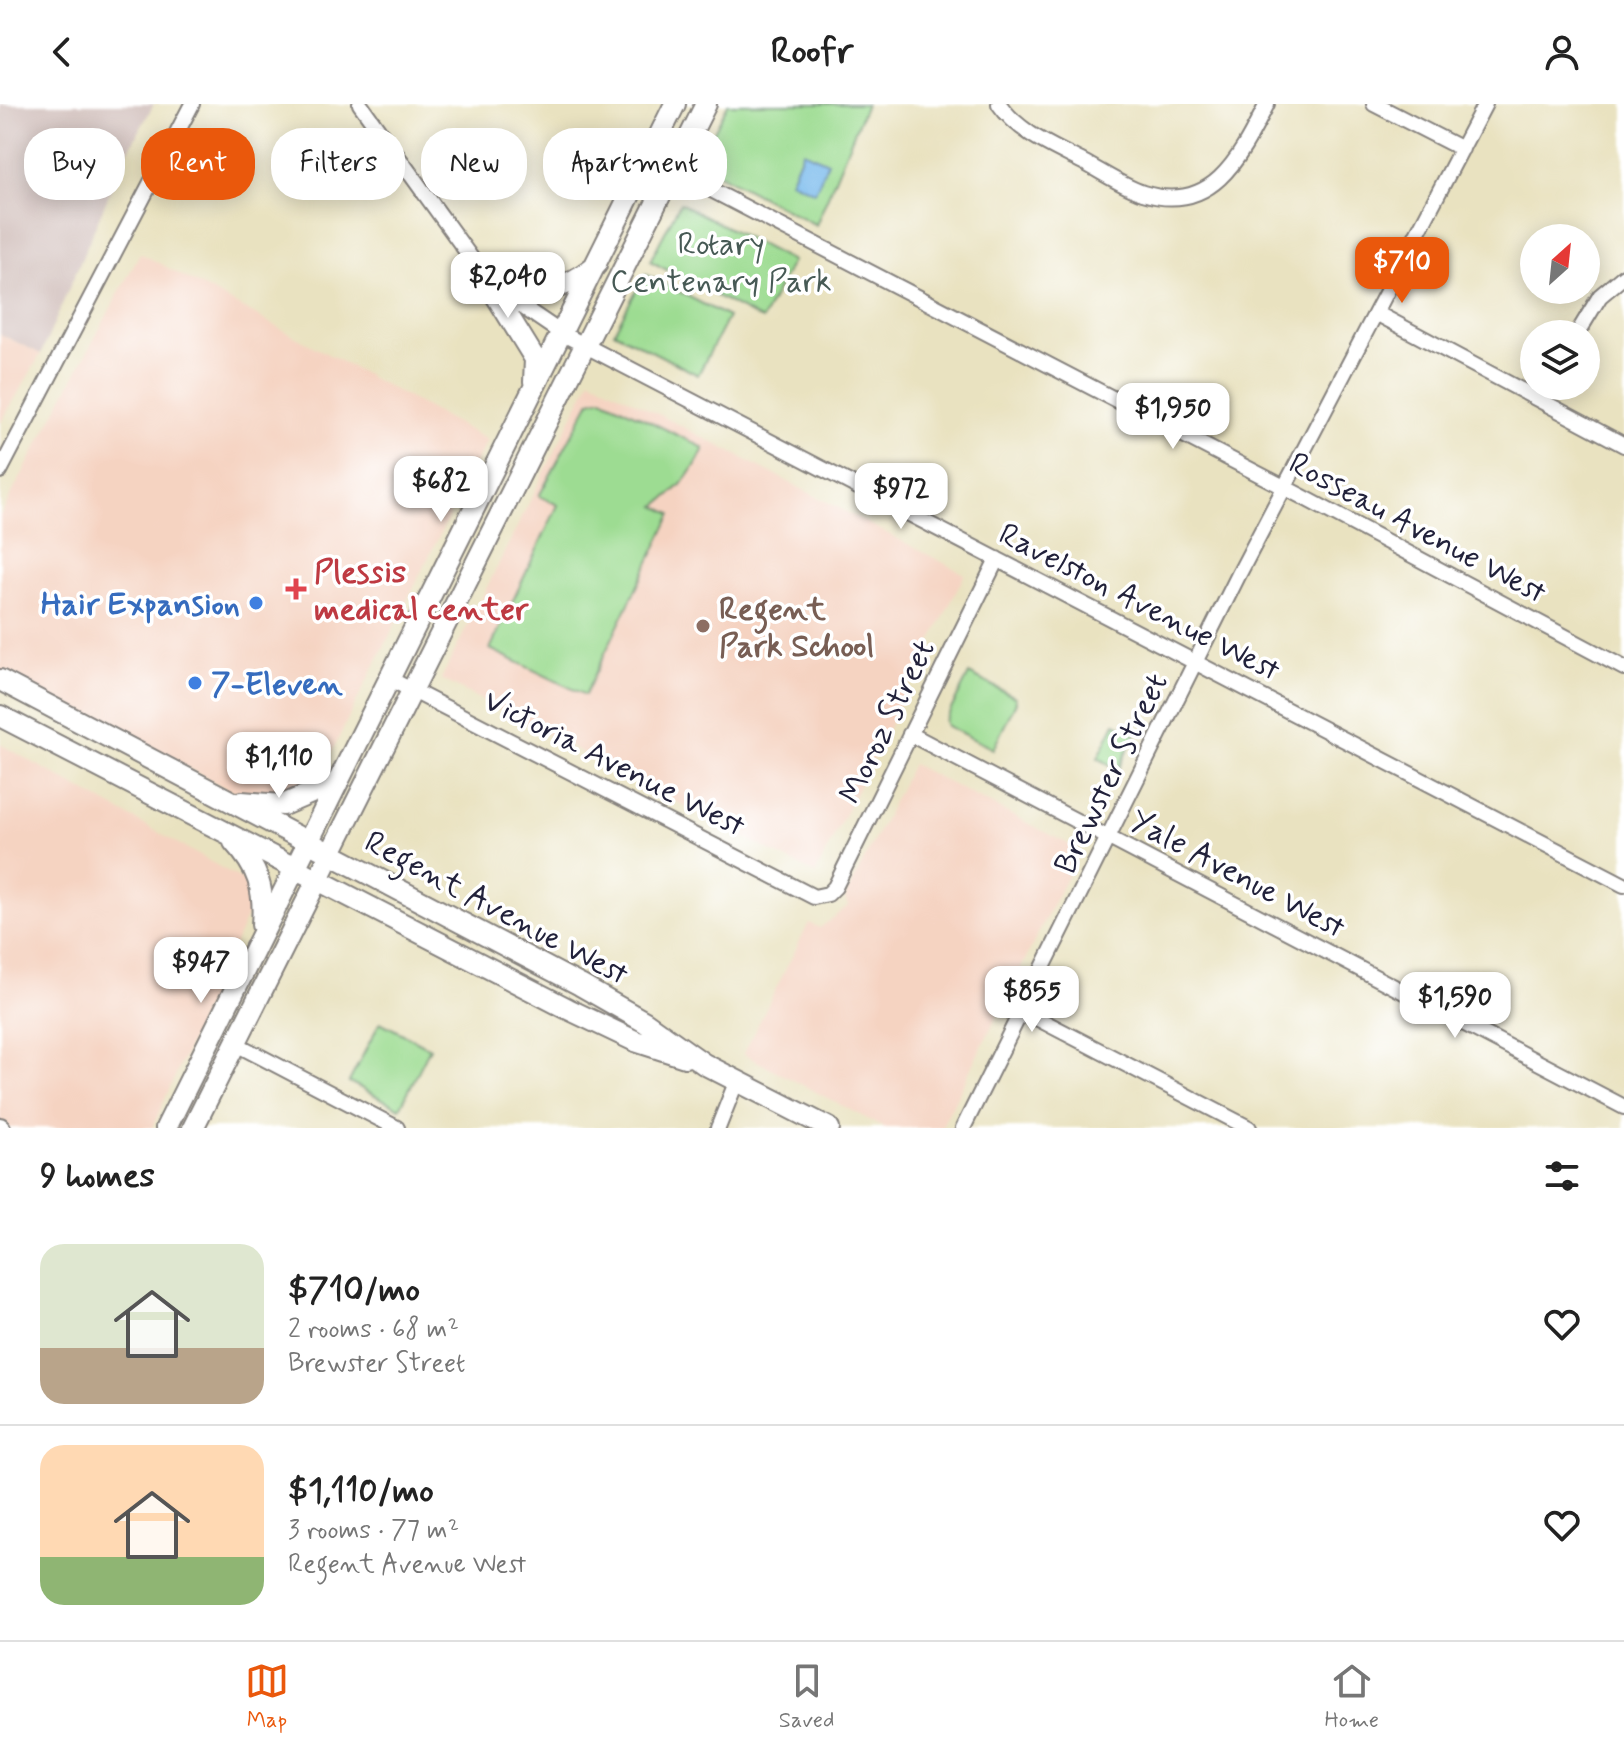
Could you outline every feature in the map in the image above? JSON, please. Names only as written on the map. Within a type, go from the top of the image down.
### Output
[{"type":"main road","points":[[166,1128],[307,839],[599,263],[675,104]]},
{"type":"main road","points":[[694,128],[706,104]]},
{"type":"main road","points":[[193,1128],[658,200]]},
{"type":"main road","points":[[482,273],[521,289],[548,290],[578,279],[599,263]]},
{"type":"main road","points":[[482,273],[535,359],[533,388]]},
{"type":"main road","name":"Regent Avenue West","points":[[0,680],[307,839],[632,1014],[704,1064]]},
{"type":"main road","points":[[0,716],[27,695]]},
{"type":"main road","name":"Regent Avenue West","points":[[0,716],[635,1041],[704,1064],[829,1128]]},
{"type":"main road","points":[[231,802],[283,805],[337,782]]},
{"type":"main road","points":[[224,831],[259,877],[264,904],[261,933]]},
{"type":"street","points":[[0,471],[192,104]]},
{"type":"street","name":"Ravelston Avenue West","points":[[360,104],[482,273],[517,303],[561,333],[1624,885]]},
{"type":"street","points":[[999,104],[1009,118],[1048,145],[1143,193],[1168,196],[1192,195],[1224,177],[1240,157],[1267,104]]},
{"type":"street","points":[[1374,104],[1462,149]]},
{"type":"street","name":"Brewster Street","points":[[963,1128],[1284,487],[1485,104]]},
{"type":"street","name":"Rosseau Avenue West","points":[[727,198],[1284,487],[1624,668]]},
{"type":"street","points":[[1585,320],[1600,296],[1624,276]]},
{"type":"street","points":[[1376,313],[1624,445]]},
{"type":"street","name":"Moroz Street","points":[[814,897],[828,894],[835,887],[997,559]]},
{"type":"street","name":"Victoria Avenue West","points":[[390,679],[814,897]]},
{"type":"street","name":"Yale Avenue West","points":[[910,734],[1624,1107]]},
{"type":"street","points":[[1023,1011],[1249,1128]]},
{"type":"street","points":[[236,1044],[397,1128]]},
{"type":"street","points":[[718,1128],[737,1080]]},
{"type":"shaded area","points":[[0,104],[154,104],[125,157],[125,128],[24,128],[24,200],[107,200],[41,354],[0,334]]},
{"type":"shaded area","points":[[140,253],[487,440],[329,757],[302,789],[283,796],[231,791],[0,671],[0,516]]},
{"type":"shaded area","points":[[0,334],[41,354],[0,424]]},
{"type":"shaded area","name":"Regent Park School","points":[[591,379],[965,574],[815,874],[441,679]]},
{"type":"shaded area","points":[[0,744],[259,889],[152,1128],[8,1128],[0,1124]]},
{"type":"shaded area","points":[[912,764],[1080,850],[941,1128],[885,1128],[743,1054],[809,923],[820,928],[848,906],[845,898]]},
{"type":"green space","name":"Rotary Centenary Park","points":[[728,104],[866,104],[816,225],[727,178],[727,128],[716,128]]},
{"type":"green space","name":"Rotary Centenary Park","points":[[680,203],[792,261],[762,320],[650,261]]},
{"type":"green space","name":"Rotary Centenary Park","points":[[645,274],[728,317],[698,375],[614,332]]},
{"type":"green space","points":[[602,398],[704,448],[684,481],[656,506],[672,514],[585,695],[490,649],[558,505],[539,496],[590,401]]},
{"type":"green space","points":[[969,674],[1015,697],[1016,702],[993,749],[947,726],[945,721]]},
{"type":"green space","points":[[1115,723],[1136,733],[1118,769],[1098,758]]},
{"type":"green space","points":[[380,1022],[430,1048],[400,1108],[349,1082]]},
{"type":"water","points":[[803,151],[828,162],[815,192],[790,181]]},
{"type":"place","name":"Plessis medical center","points":[[296,589]]},
{"type":"place","name":"Hair Expansion","points":[[256,603]]},
{"type":"place","name":"Regent Park School","points":[[703,626]]},
{"type":"place","name":"7-Eleven","points":[[195,683]]}]
